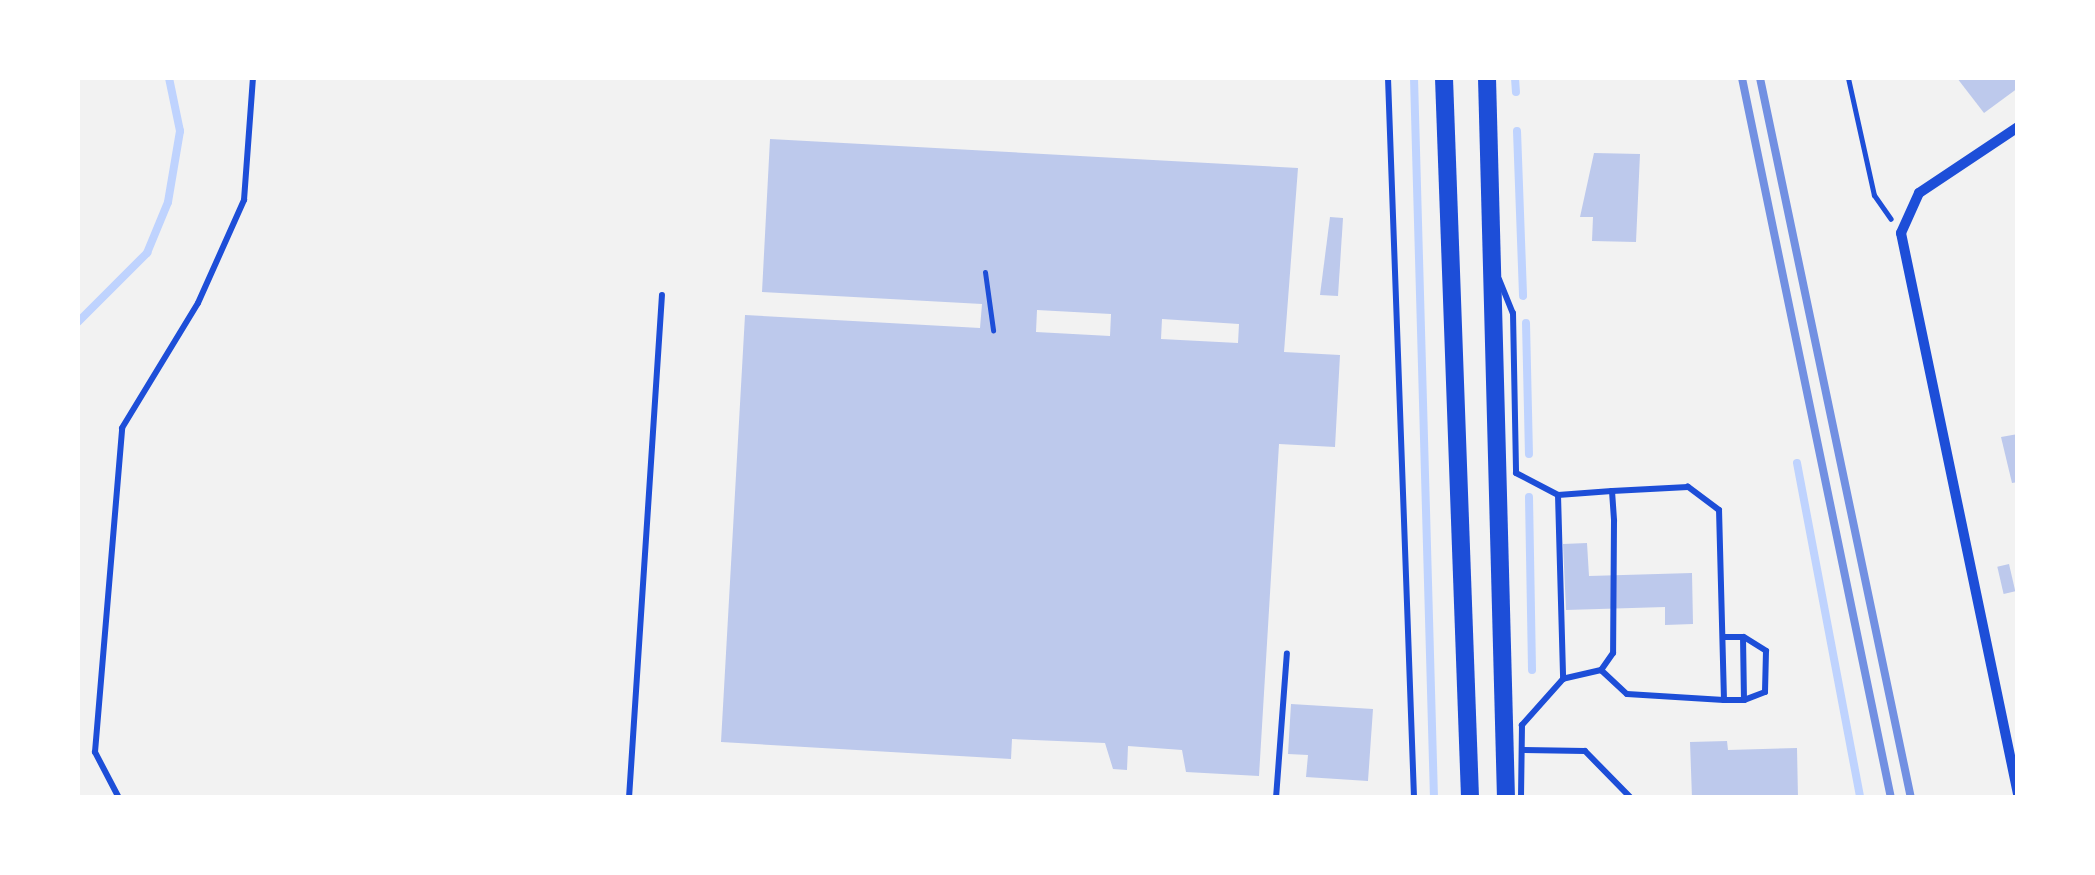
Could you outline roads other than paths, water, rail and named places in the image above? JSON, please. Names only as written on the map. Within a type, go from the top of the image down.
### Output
[{"type":"main road","points":[[1444,78],[1470,798]]},
{"type":"main road","points":[[1487,78],[1506,798]]},
{"type":"street","points":[[2018,127],[1918,193],[1901,233],[2018,794]]},
{"type":"lane","points":[[119,798],[95,752],[122,428],[198,303],[244,200],[253,78]]},
{"type":"lane","points":[[1388,78],[1414,798]]},
{"type":"lane","points":[[1493,263],[1513,314],[1516,473],[1558,495],[1688,486],[1719,510],[1724,700]]},
{"type":"lane","points":[[630,798],[662,295]]},
{"type":"lane","points":[[1600,670],[1615,635],[1612,491]]},
{"type":"lane","points":[[1558,495],[1563,679]]},
{"type":"lane","points":[[1600,670],[1628,694],[1744,700],[1765,692],[1766,651],[1743,637],[1723,637]]},
{"type":"lane","points":[[1743,637],[1744,700]]},
{"type":"lane","points":[[1276,798],[1287,654]]},
{"type":"lane","points":[[1521,798],[1522,724],[1563,679],[1600,670]]},
{"type":"lane","points":[[1522,750],[1585,751],[1631,798]]},
{"type":"waterway","points":[[78,322],[147,253],[168,202],[180,131],[169,78]]},
{"type":"waterway","points":[[1414,78],[1434,798]]},
{"type":"waterway","points":[[1515,78],[1516,92]]},
{"type":"waterway","points":[[1517,131],[1523,296]]},
{"type":"waterway","points":[[1526,323],[1529,454]]},
{"type":"waterway","points":[[1797,463],[1860,798]]},
{"type":"waterway","points":[[1529,497],[1532,670]]},
{"type":"railway","points":[[1742,78],[1891,798]]},
{"type":"railway","points":[[1760,78],[1911,798]]}]
